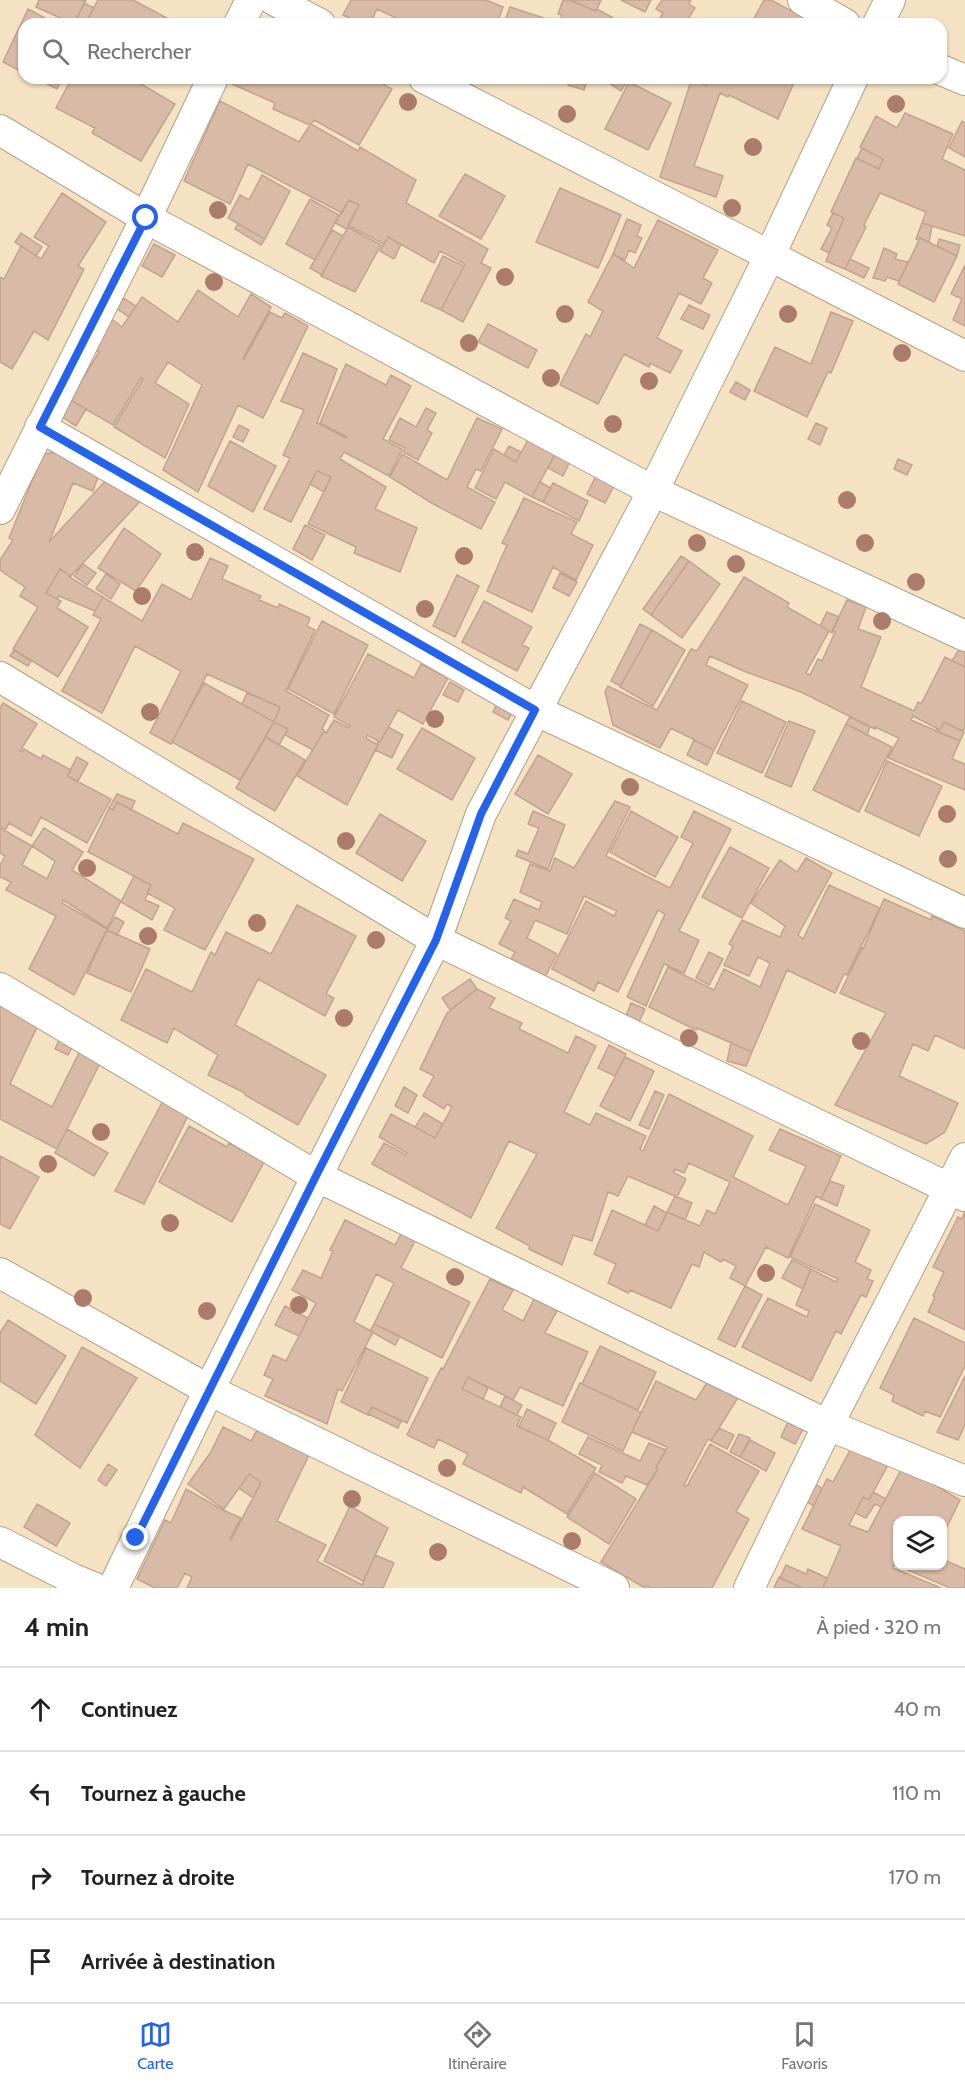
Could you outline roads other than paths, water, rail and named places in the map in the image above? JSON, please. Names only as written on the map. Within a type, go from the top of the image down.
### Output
[{"type":"street","points":[[242,18],[251,0]]},
{"type":"street","points":[[274,0],[308,18]]},
{"type":"street","points":[[803,0],[834,18]]},
{"type":"street","points":[[881,18],[890,0]]},
{"type":"street","points":[[947,72],[965,80]]},
{"type":"street","points":[[0,508],[146,218],[210,84]]},
{"type":"street","points":[[436,84],[965,356]]},
{"type":"street","points":[[113,1588],[209,1390],[436,940],[481,814],[653,491],[769,257],[850,84]]},
{"type":"street","points":[[0,130],[146,218],[653,491],[965,636]]},
{"type":"street","points":[[40,427],[535,710],[965,913]]},
{"type":"street","points":[[0,677],[436,940],[957,1192]]},
{"type":"street","points":[[0,988],[316,1176],[828,1425],[965,1480]]},
{"type":"street","points":[[748,1588],[828,1425],[957,1192],[965,1158]]},
{"type":"street","points":[[0,1273],[209,1390],[614,1588]]},
{"type":"street","points":[[0,1542],[95,1588]]}]
